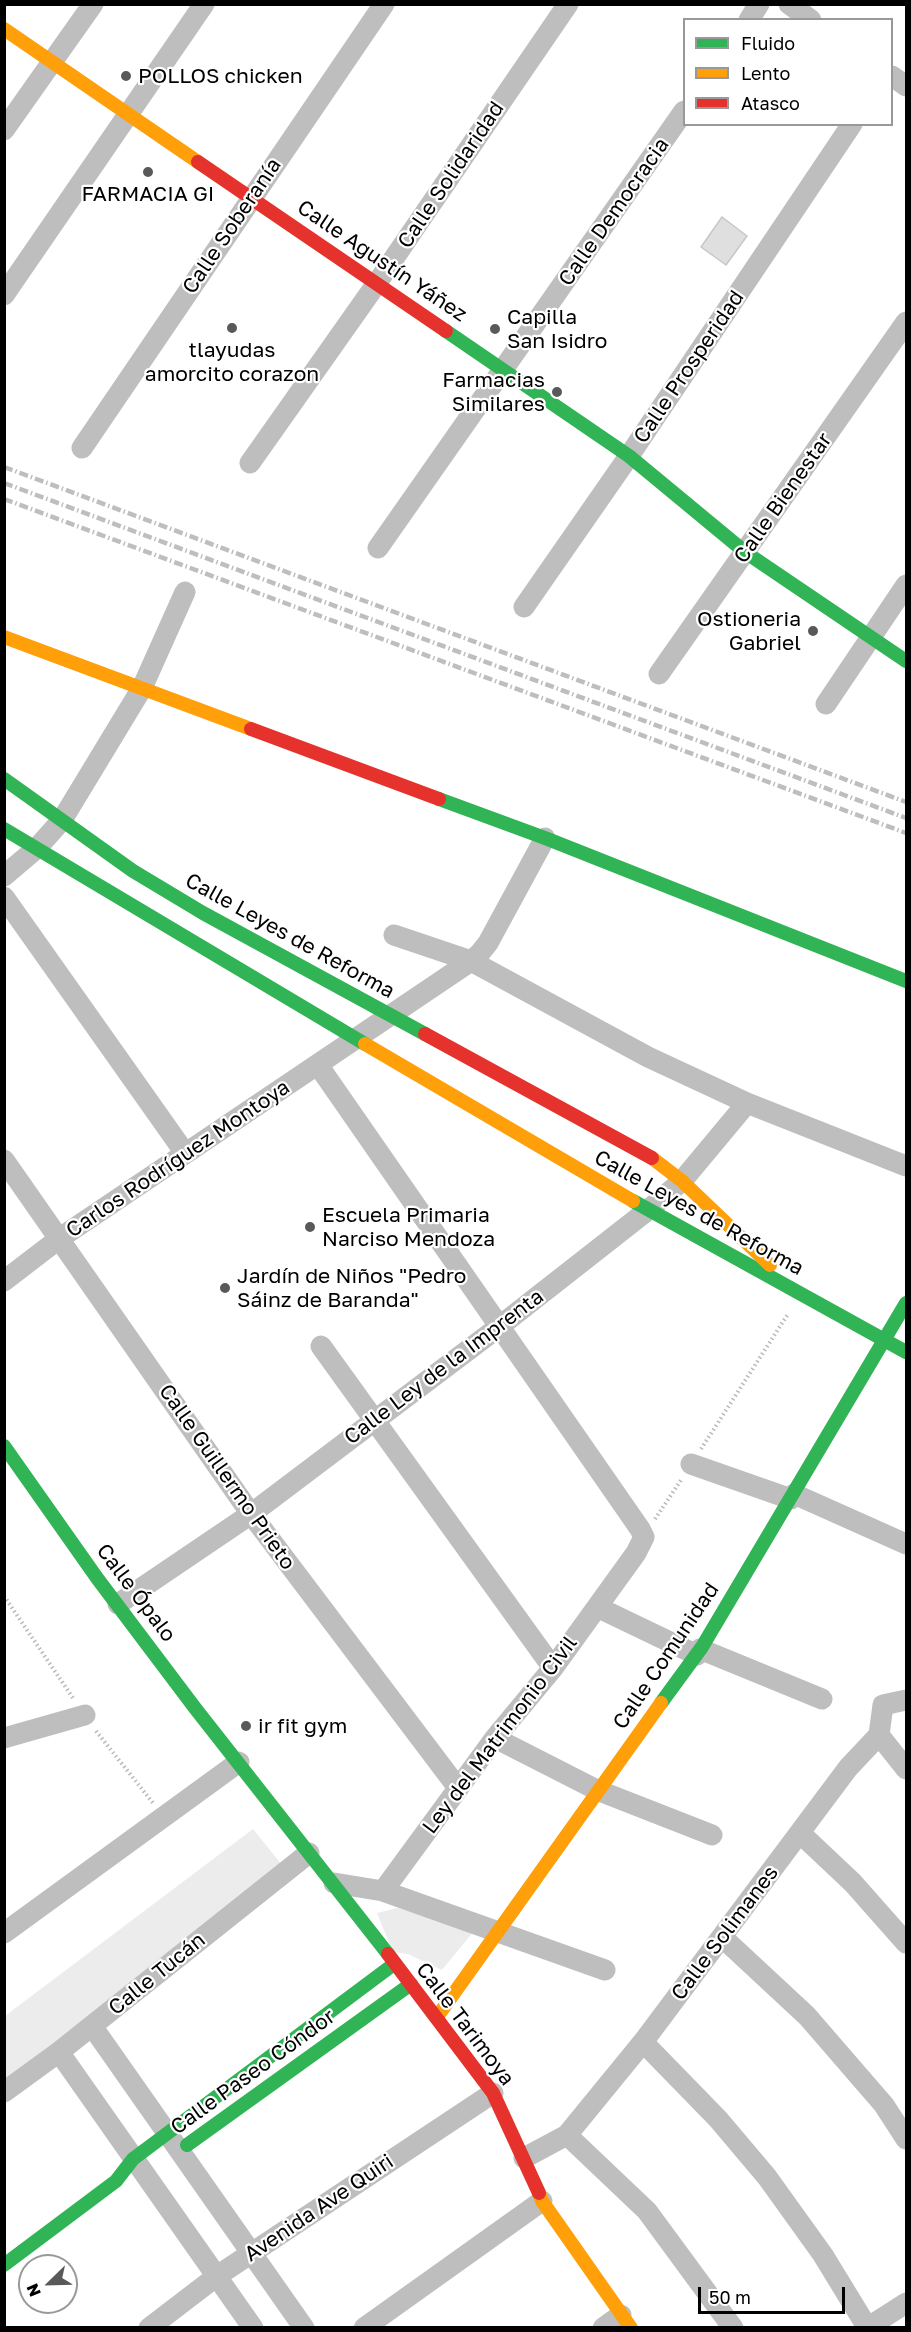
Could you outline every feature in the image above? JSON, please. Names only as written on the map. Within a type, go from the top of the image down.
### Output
[{"type":"street","points":[[4,130],[93,4]]},
{"type":"street","points":[[4,295],[204,4]]},
{"type":"street","name":"Calle Soberanía","points":[[82,448],[384,4]]},
{"type":"street","name":"Calle Solidaridad","points":[[250,463],[377,283],[568,4]]},
{"type":"street","points":[[750,18],[759,4]]},
{"type":"street","points":[[789,4],[809,18]]},
{"type":"street","points":[[814,18],[824,4]]},
{"type":"street","name":"Calle Agustín Yáñez","points":[[4,29],[629,456],[744,552],[906,661]]},
{"type":"street","points":[[893,77],[906,86]]},
{"type":"street","name":"Calle Democracia","points":[[378,548],[683,112]]},
{"type":"street","name":"Calle Prosperidad","points":[[524,607],[629,456],[851,126]]},
{"type":"street","name":"Calle Bienestar","points":[[659,674],[906,322]]},
{"type":"street","points":[[826,704],[906,585]]},
{"type":"street","points":[[4,876],[37,848],[62,820],[142,688],[185,592]]},
{"type":"street","points":[[4,637],[545,838],[906,981]]},
{"type":"street","name":"Calle Leyes de Reforma","points":[[4,779],[133,871],[203,913],[389,1016],[612,1134],[654,1159],[682,1180],[801,1295]]},
{"type":"street","name":"Calle Leyes de Reforma","points":[[4,829],[167,928],[648,1210],[801,1295]]},
{"type":"street","name":"Carlos Rodríguez Montoya","points":[[4,1281],[60,1238],[184,1153],[471,961],[488,943],[545,838]]},
{"type":"street","points":[[4,897],[184,1153]]},
{"type":"street","points":[[394,934],[471,961],[648,1057],[747,1103],[906,1166]]},
{"type":"street","points":[[318,1065],[501,1326],[644,1538]]},
{"type":"street","name":"Calle Ley de la Imprenta","points":[[118,1604],[250,1514],[501,1326],[648,1210],[682,1180],[747,1103]]},
{"type":"street","name":"Calle Guillermo Prieto","points":[[4,1160],[250,1514],[458,1788]]},
{"type":"street","points":[[801,1295],[906,1352]]},
{"type":"street","name":"Calle Comunidad","points":[[436,2017],[698,1652],[793,1497],[906,1303]]},
{"type":"street","points":[[321,1347],[553,1668]]},
{"type":"street","name":"Calle Ópalo","points":[[4,1446],[195,1708],[239,1762]]},
{"type":"street","points":[[692,1464],[793,1497],[906,1544]]},
{"type":"street","name":"Ley del Matrimonio Civil","points":[[383,1891],[495,1738],[553,1668],[636,1553],[644,1538]]},
{"type":"street","points":[[597,1607],[698,1652],[822,1699]]},
{"type":"street","points":[[906,1700],[883,1705],[879,1735],[906,1769]]},
{"type":"street","points":[[4,1738],[85,1715]]},
{"type":"street","name":"Calle Solimanes","points":[[524,2158],[567,2135],[643,2042],[848,1768],[879,1735]]},
{"type":"street","points":[[495,1738],[597,1790],[712,1835]]},
{"type":"street","points":[[4,1933],[239,1762]]},
{"type":"street","name":"Calle Tarimoya","points":[[239,1762],[493,2093],[542,2201],[626,2321]]},
{"type":"street","points":[[800,1833],[853,1883],[906,1943]]},
{"type":"street","name":"Calle Tucán","points":[[4,2092],[59,2052],[309,1853]]},
{"type":"street","points":[[334,1883],[383,1891],[605,1970]]},
{"type":"street","points":[[722,1937],[807,2016],[884,2105],[906,2139]]},
{"type":"street","name":"Calle Paseo Cóndor","points":[[116,2181],[144,2168],[167,2133],[394,1964]]},
{"type":"street","name":"Calle Paseo Cóndor","points":[[175,2154],[411,1984]]},
{"type":"street","points":[[92,2026],[167,2133],[175,2154],[251,2253],[304,2328]]},
{"type":"street","points":[[643,2042],[718,2119],[767,2177],[823,2255],[867,2327],[906,2303]]},
{"type":"street","points":[[59,2052],[144,2168],[253,2328]]},
{"type":"street","name":"Avenida Ave Quiri","points":[[149,2328],[217,2276],[493,2093]]},
{"type":"street","points":[[567,2135],[647,2211],[734,2328]]},
{"type":"street","name":"Calle Paseo Cóndor","points":[[4,2265],[116,2181],[144,2168]]},
{"type":"street","points":[[364,2328],[542,2201]]},
{"type":"street","points":[[603,2328],[626,2321]]},
{"type":"path","points":[[644,1538],[801,1295]]},
{"type":"shaded area","points":[[253,1829],[290,1875],[5,2082],[5,2016]]},
{"type":"shaded area","points":[[398,1908],[474,1931],[442,1970],[408,1954],[393,1952],[377,1913]]},
{"type":"building","points":[[722,217],[747,236],[726,265],[701,247]]},
{"type":"railway","points":[[4,467],[906,802]]},
{"type":"railway","points":[[4,483],[906,818]]},
{"type":"railway","points":[[4,499],[906,833]]},
{"type":"traffic: fast","points":[[446,331],[629,456],[745,552],[906,661]]},
{"type":"traffic: fast","points":[[4,779],[133,871],[203,913],[425,1034]]},
{"type":"traffic: fast","points":[[439,799],[545,838],[906,981]]},
{"type":"traffic: fast","points":[[4,829],[365,1044]]},
{"type":"traffic: fast","points":[[633,1201],[906,1352]]},
{"type":"traffic: fast","points":[[661,1703],[702,1647],[906,1303]]},
{"type":"traffic: fast","points":[[4,1446],[97,1578],[195,1708],[388,1954]]},
{"type":"traffic: fast","points":[[4,2265],[116,2181],[133,2159],[394,1964]]},
{"type":"traffic: fast","points":[[187,2145],[411,1984]]},
{"type":"traffic: slow","points":[[4,29],[198,162]]},
{"type":"traffic: slow","points":[[4,637],[251,729]]},
{"type":"traffic: slow","points":[[365,1044],[633,1201]]},
{"type":"traffic: slow","points":[[652,1158],[682,1181],[770,1265]]},
{"type":"traffic: slow","points":[[437,2017],[661,1703]]},
{"type":"traffic: slow","points":[[539,2193],[542,2201],[631,2328]]},
{"type":"traffic: jam","points":[[198,162],[446,331]]},
{"type":"traffic: jam","points":[[251,729],[439,799]]},
{"type":"traffic: jam","points":[[425,1034],[652,1158]]},
{"type":"traffic: jam","points":[[388,1954],[493,2093],[539,2193]]},
{"type":"place","name":"POLLOS chicken","points":[[126,76]]},
{"type":"place","name":"FARMACIA GI","points":[[148,172]]},
{"type":"place","name":"tlayudas amorcito corazon","points":[[232,328]]},
{"type":"place","name":"Capilla San Isidro","points":[[495,329]]},
{"type":"place","name":"Farmacias Similares","points":[[557,392]]},
{"type":"place","name":"Ostioneria Gabriel","points":[[813,631]]},
{"type":"place","name":"Escuela Primaria Narciso Mendoza","points":[[310,1227]]},
{"type":"place","name":"Jardín de Niños \"Pedro Sáinz de Baranda\"","points":[[225,1288]]},
{"type":"place","name":"ir fit gym","points":[[246,1726]]}]
